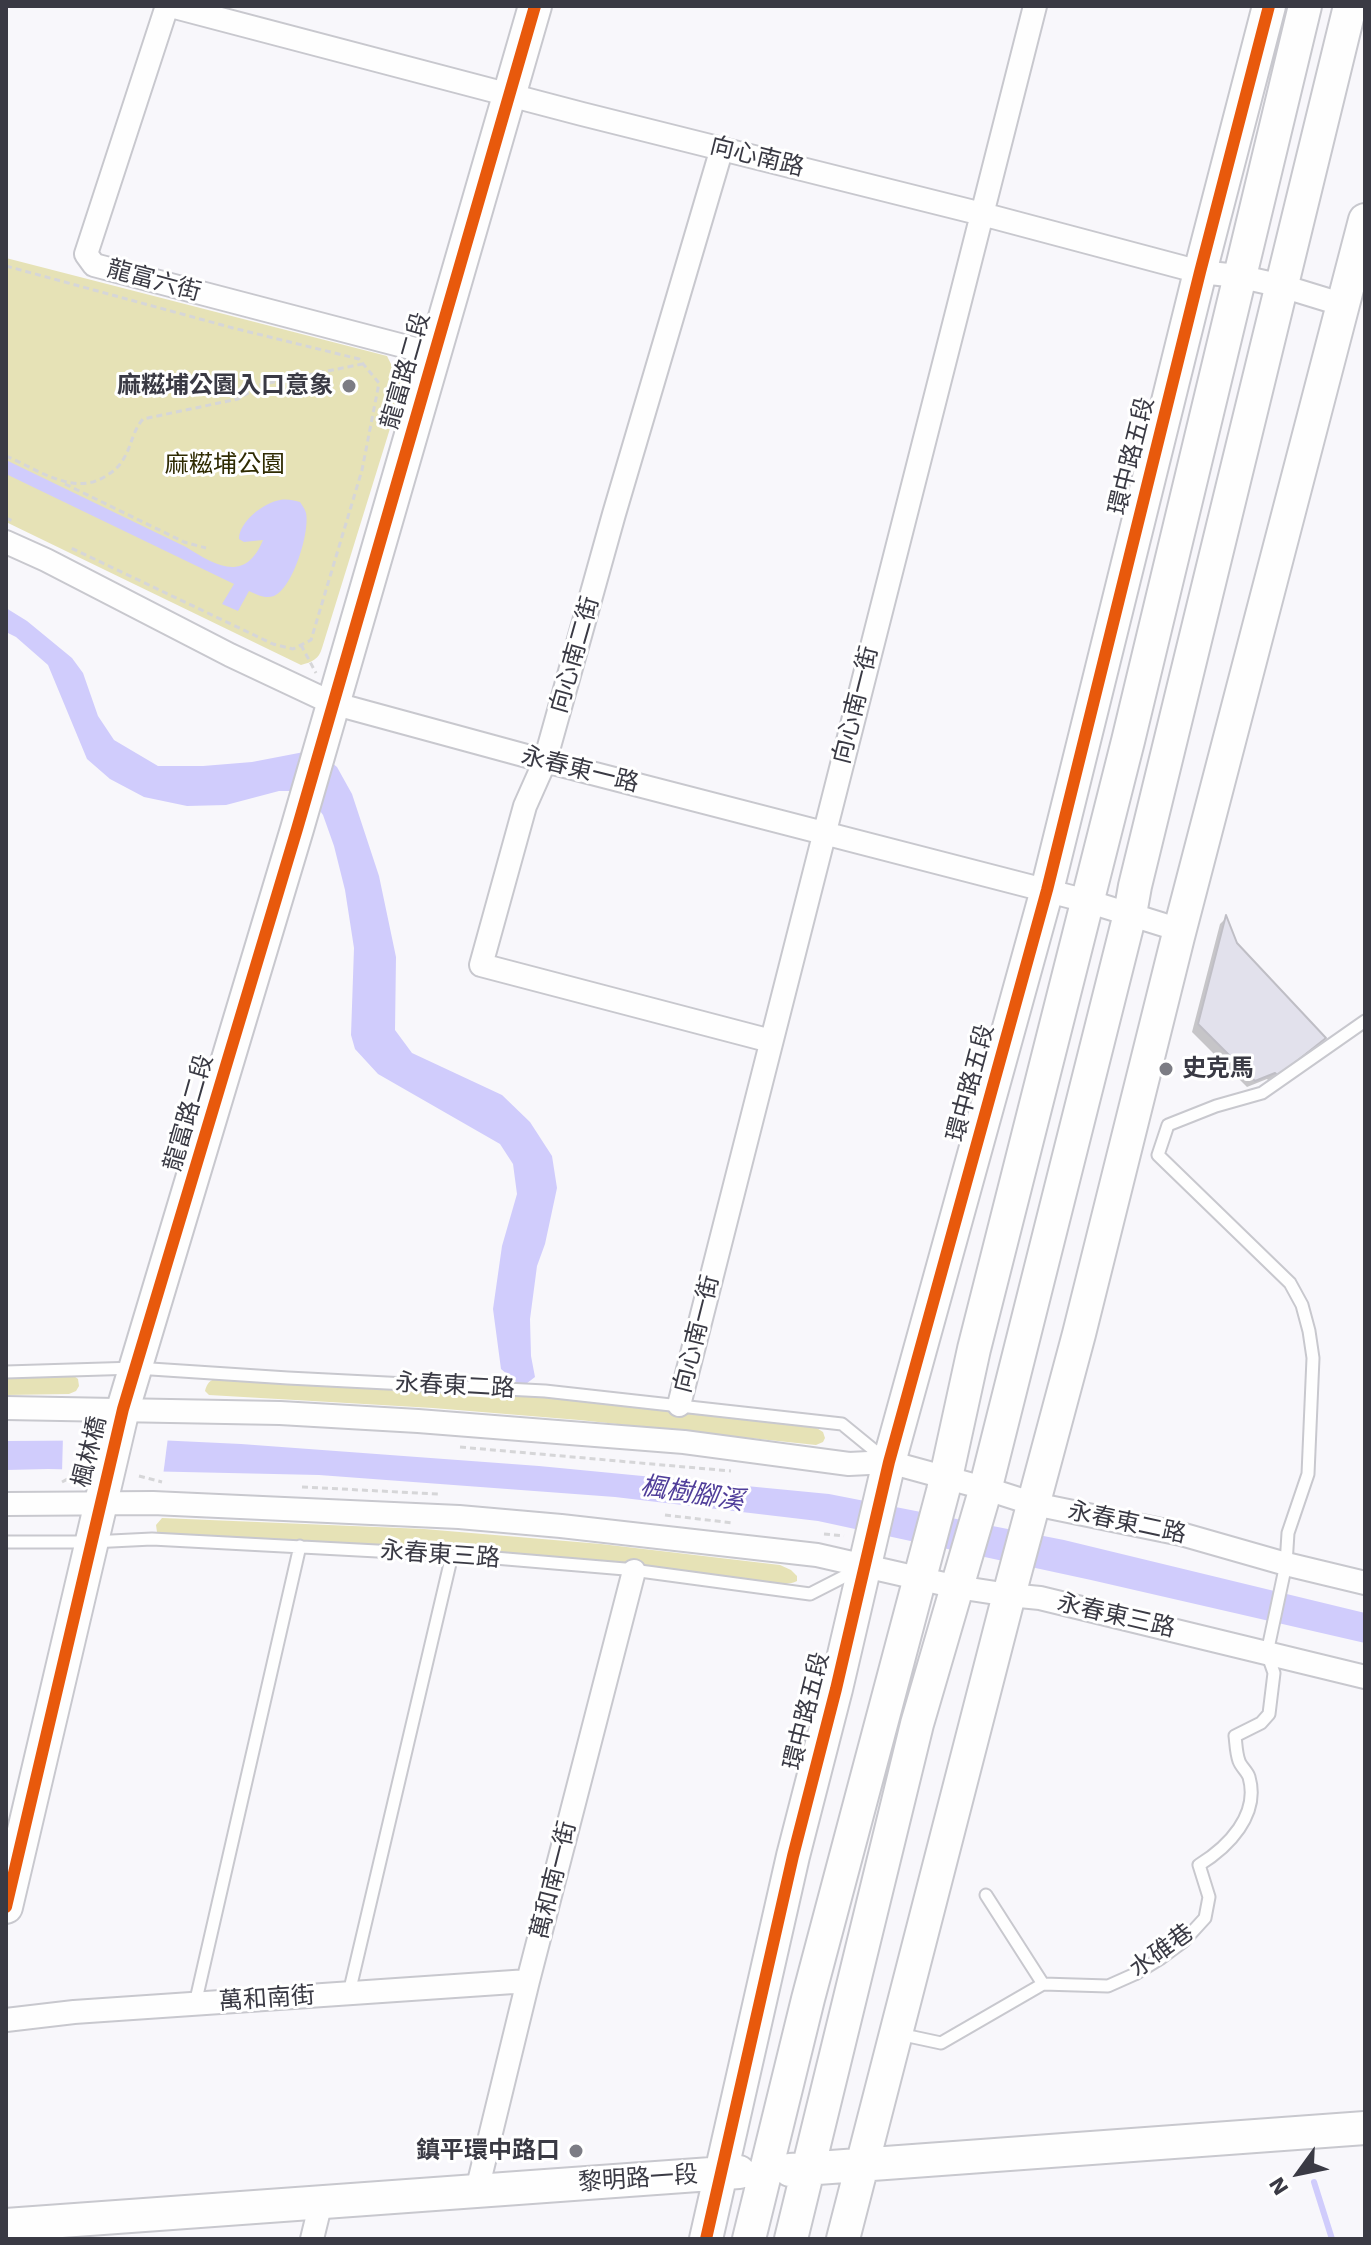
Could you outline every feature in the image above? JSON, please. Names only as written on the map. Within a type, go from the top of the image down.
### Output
[{"type":"street","name":"向心南路","points":[[169,6],[1200,272],[1238,276],[1282,286],[1344,305]]},
{"type":"street","name":"龍富六街","points":[[169,6],[86,254],[94,265],[434,354]]},
{"type":"street","name":"龍富路二段","points":[[123,1409],[297,829],[535,6]]},
{"type":"street","name":"向心南一街","points":[[679,1405],[1035,6]]},
{"type":"street","name":"環中路五段","points":[[706,2239],[793,1856],[888,1468],[1047,890],[1269,6]]},
{"type":"street","points":[[749,2239],[808,1999],[944,1484],[974,1349],[1128,741],[1305,6]]},
{"type":"street","points":[[791,2239],[917,1724],[984,1493],[1130,914],[1350,6]]},
{"type":"street","name":"向心南二街","points":[[722,148],[545,761],[525,806],[481,965],[771,1041]]},
{"type":"street","points":[[843,2239],[1365,220]]},
{"type":"street","name":"永春東一路","points":[[13,533],[46,560],[230,655],[332,703],[1047,890],[1180,930]]},
{"type":"street","name":"永春東二路","points":[[6,1408],[280,1413],[418,1421],[684,1442],[888,1468],[1033,1509],[1181,1534],[1365,1583]]},
{"type":"street","name":"楓林橋","points":[[100,1505],[123,1409]]},
{"type":"street","name":"永春東三路","points":[[6,1504],[153,1503],[459,1517],[817,1555],[866,1562],[1040,1598],[1365,1677]]},
{"type":"street","points":[[6,1907],[100,1505]]},
{"type":"street","name":"萬和南一街","points":[[477,2190],[634,1571]]},
{"type":"street","name":"萬和南街","points":[[6,2020],[74,2012],[528,1981]]},
{"type":"street","name":"黎明路一段","points":[[6,2225],[1365,2128]]},
{"type":"street","points":[[312,2239],[321,2202]]},
{"type":"lane","points":[[1267,1653],[1286,1564],[1288,1533],[1308,1474],[1313,1358],[1309,1331],[1302,1305],[1290,1283],[1158,1155],[1168,1125],[1216,1106],[1262,1093],[1365,1021]]},
{"type":"lane","name":"永春東二路","points":[[6,1372],[136,1368],[545,1391],[679,1405],[842,1424],[888,1468]]},
{"type":"lane","name":"永春東三路","points":[[6,1542],[152,1539],[452,1555],[634,1571],[810,1594],[866,1562]]},
{"type":"lane","points":[[195,2004],[300,1546]]},
{"type":"lane","points":[[349,1993],[452,1555]]},
{"type":"lane","name":"水碓巷","points":[[1043,1984],[1108,1986],[1161,1958],[1184,1941],[1205,1918],[1209,1897],[1199,1865],[1237,1832],[1250,1810],[1249,1775],[1239,1762],[1235,1736],[1261,1723],[1269,1714],[1274,1673],[1267,1653]]},
{"type":"lane","points":[[895,2033],[941,2043],[1043,1984],[986,1895]]},
{"type":"path","points":[[6,266],[359,359],[379,383],[362,470],[311,640],[293,649],[273,644],[63,544]]},
{"type":"path","points":[[62,482],[95,483],[117,469],[135,429],[143,419],[238,399],[254,386],[362,364]]},
{"type":"path","points":[[6,456],[184,542],[206,548]]},
{"type":"path","points":[[6,518],[13,533]]},
{"type":"path","points":[[456,1446],[738,1471]]},
{"type":"path","points":[[58,1483],[75,1475]]},
{"type":"green space","name":"麻糍埔公園","points":[[6,258],[387,356],[405,380],[322,648],[314,660],[301,665],[6,522]]},
{"type":"green space","points":[[6,1375],[74,1376],[79,1386],[69,1394],[6,1395]]},
{"type":"green space","points":[[217,1378],[510,1393],[815,1427],[823,1432],[825,1438],[816,1445],[579,1420],[209,1395],[205,1391],[207,1386]]},
{"type":"green space","points":[[162,1518],[424,1529],[601,1544],[780,1565],[791,1570],[797,1581],[771,1584],[659,1568],[473,1552],[162,1535],[157,1532],[156,1525]]},
{"type":"water","points":[[6,460],[208,560],[229,567],[247,562],[256,554],[263,540],[244,542],[239,539],[243,526],[253,514],[280,500],[300,502],[307,522],[299,559],[281,591],[268,597],[249,591],[238,611],[222,604],[234,584],[6,474]]},
{"type":"water","points":[[6,608],[72,658],[83,673],[98,716],[114,740],[158,766],[252,762],[304,752],[325,757],[337,767],[352,794],[379,876],[396,957],[395,1030],[412,1053],[502,1095],[530,1122],[552,1156],[557,1188],[537,1266],[530,1319],[535,1377],[522,1387],[501,1369],[493,1309],[502,1246],[517,1194],[513,1164],[500,1144],[378,1074],[355,1049],[351,1035],[354,948],[345,890],[323,815],[310,797],[294,791],[279,791],[226,805],[187,806],[144,797],[110,779],[87,759],[48,665],[6,632]]},
{"type":"water","name":"楓樹腳溪","points":[[157,1440],[539,1466],[829,1494],[1064,1540],[1365,1613],[1365,1643],[818,1521],[615,1497],[319,1475],[6,1470],[6,1441]]},
{"type":"pier","points":[[63,1436],[168,1437],[163,1476],[62,1473]]},
{"type":"building","points":[[1226,915],[1237,943],[1326,1038],[1278,1076],[1275,1073],[1255,1081],[1198,1024]]},
{"type":"waterway","points":[[1314,2182],[1332,2239]]},
{"type":"cycle path","points":[[6,1907],[123,1409],[297,829],[535,6]]},
{"type":"cycle path","points":[[706,2239],[793,1856],[889,1462],[1047,890],[1269,6]]},
{"type":"place","name":"麻糍埔公園入口意象","points":[[349,386]]},
{"type":"place","name":"史克馬","points":[[1166,1069]]},
{"type":"place","name":"鎮平環中路口","points":[[576,2151]]}]
